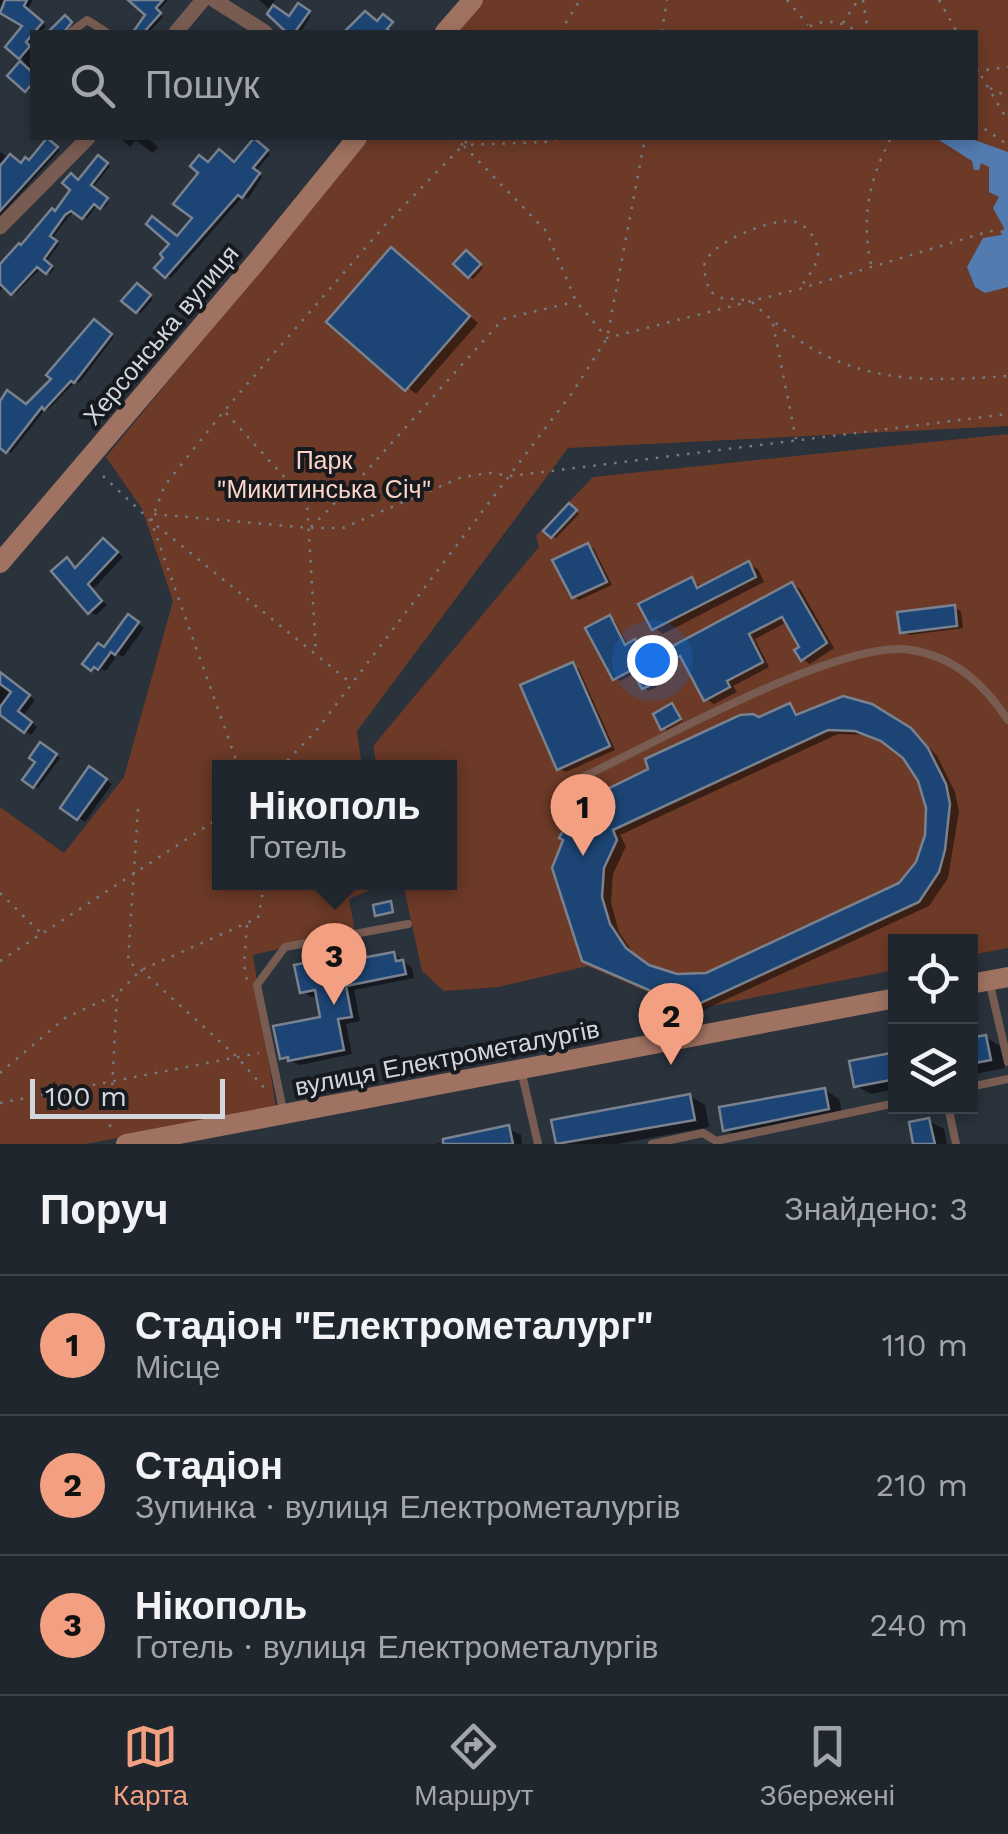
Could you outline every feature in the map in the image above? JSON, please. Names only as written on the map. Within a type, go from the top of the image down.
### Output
[{"type":"main road","points":[[447,30],[473,0]]},
{"type":"main road","name":"Херсонська вулиця","points":[[0,563],[257,261],[354,140]]},
{"type":"main road","name":"вулиця Електрометалургів","points":[[126,1144],[888,1000]]},
{"type":"street","points":[[178,30],[203,0]]},
{"type":"street","points":[[214,0],[262,30]]},
{"type":"street","points":[[0,227],[86,140]]},
{"type":"lane","points":[[74,30],[87,20],[103,30]]},
{"type":"lane","points":[[583,777],[789,678],[868,652],[907,648],[932,654],[968,672],[992,696],[1008,720]]},
{"type":"lane","points":[[284,1114],[257,985],[285,947],[408,924]]},
{"type":"lane","points":[[989,980],[1008,1062]]},
{"type":"lane","points":[[521,1069],[538,1144]]},
{"type":"lane","points":[[978,1086],[1008,1080]]},
{"type":"lane","points":[[652,1144],[703,1133],[716,1141],[888,1105]]},
{"type":"lane","points":[[950,1114],[956,1144]]},
{"type":"path","points":[[561,30],[580,0]]},
{"type":"path","points":[[662,30],[667,0]]},
{"type":"path","points":[[786,0],[809,26]]},
{"type":"path","points":[[843,23],[861,0]]},
{"type":"path","points":[[861,0],[868,30]]},
{"type":"path","points":[[940,0],[956,30]]},
{"type":"path","points":[[804,30],[826,21],[843,23],[855,30]]},
{"type":"path","points":[[978,70],[1008,67]]},
{"type":"path","points":[[978,73],[1008,121]]},
{"type":"path","points":[[978,80],[1008,97]]},
{"type":"path","points":[[978,124],[1008,144]]},
{"type":"path","points":[[455,140],[546,231],[576,301],[606,338]]},
{"type":"path","points":[[236,760],[151,521],[165,486],[224,411],[386,224],[468,140]]},
{"type":"path","points":[[463,145],[554,140]]},
{"type":"path","points":[[288,760],[316,731],[511,476],[572,393],[606,338],[645,140]]},
{"type":"path","points":[[871,266],[865,238],[865,208],[890,140]]},
{"type":"path","points":[[799,289],[818,255],[812,235],[802,224],[786,220],[722,242],[711,251],[704,266],[710,290],[722,298],[750,301],[819,354],[866,373],[950,380],[1008,376]]},
{"type":"path","points":[[606,338],[799,289],[990,231],[1008,232]]},
{"type":"path","points":[[310,528],[503,320],[576,301]]},
{"type":"path","points":[[773,322],[796,442]]},
{"type":"path","points":[[224,411],[307,502],[316,655]]},
{"type":"path","points":[[154,514],[343,528],[462,477],[490,473],[511,476],[1008,414]]},
{"type":"path","points":[[102,476],[151,521],[352,684]]},
{"type":"path","points":[[138,809],[128,962],[238,1058],[271,1096]]},
{"type":"path","points":[[0,961],[212,823]]},
{"type":"path","points":[[0,1074],[65,1018],[117,994],[141,970],[258,918],[263,890]]},
{"type":"path","points":[[0,893],[42,934]]},
{"type":"path","points":[[110,1126],[117,994]]},
{"type":"path","points":[[0,1103],[262,1053]]},
{"type":"green space","name":"Парк \"Микитинська Січ\"","points":[[481,0],[1008,0],[1008,426],[568,448],[357,731],[361,760],[212,760],[212,890],[370,890],[349,899],[355,931],[253,955],[276,1109],[85,1144],[0,1144],[0,807],[64,853],[124,777],[173,601],[142,509],[106,457],[367,140],[978,140],[978,30],[457,30]]},
{"type":"green space","points":[[1008,434],[1008,948],[978,954],[978,934],[888,934],[888,971],[690,1010],[588,966],[498,987],[444,991],[422,971],[405,890],[457,890],[457,760],[376,760],[373,746],[539,547],[536,536],[593,477]]},
{"type":"water","points":[[939,140],[975,140],[1008,152],[1008,287],[985,293],[975,287],[967,267],[983,238],[1001,235],[1004,228],[993,208],[999,197],[989,192],[989,167],[981,163],[979,170],[974,170],[972,161]]},
{"type":"building","points":[[5,0],[27,0],[24,6],[43,22],[36,30],[30,30],[26,42],[30,46],[19,59],[5,47],[22,26],[0,13]]},
{"type":"building","points":[[128,0],[163,0],[156,8],[161,13],[146,30],[134,30],[145,15]]},
{"type":"building","points":[[298,3],[310,11],[296,30],[284,30],[267,14],[273,5],[289,16]]},
{"type":"building","points":[[365,11],[377,21],[383,14],[393,22],[388,30],[346,30]]},
{"type":"building","points":[[65,15],[72,22],[66,30],[50,30]]},
{"type":"building","points":[[20,61],[30,70],[30,86],[25,92],[7,76]]},
{"type":"building","points":[[45,140],[58,147],[0,211],[0,166],[10,154],[21,163],[25,157],[29,160]]},
{"type":"building","points":[[252,140],[268,150],[253,168],[260,173],[242,198],[238,195],[165,278],[154,268],[169,244],[146,224],[152,216],[177,236],[192,218],[173,204],[198,173],[190,166],[199,155],[208,162],[219,149],[234,162]]},
{"type":"building","points":[[98,155],[108,163],[91,185],[108,198],[100,209],[94,204],[82,219],[71,211],[65,215],[50,236],[57,241],[44,259],[52,266],[46,274],[37,267],[11,295],[0,284],[0,264],[52,208],[55,211],[70,190],[62,183],[71,173],[78,180]]},
{"type":"building","points":[[391,247],[470,316],[405,391],[326,322]]},
{"type":"building","points":[[466,250],[481,264],[468,278],[453,264]]},
{"type":"building","points":[[137,283],[151,295],[136,313],[121,301]]},
{"type":"building","points":[[94,319],[112,334],[74,383],[71,381],[44,410],[42,407],[6,453],[0,448],[0,401],[7,390],[26,404],[51,379],[46,375]]},
{"type":"building","points":[[569,503],[577,510],[551,538],[543,531]]},
{"type":"building","points":[[103,538],[118,552],[88,584],[102,601],[88,614],[51,571],[67,557],[75,568]]},
{"type":"building","points":[[588,543],[607,582],[572,598],[552,560]]},
{"type":"building","points":[[749,561],[756,577],[652,630],[638,604],[692,577],[697,588]]},
{"type":"building","points":[[792,582],[827,643],[801,661],[794,650],[799,647],[782,617],[749,634],[763,662],[727,681],[730,687],[704,701],[680,656],[675,659],[669,648]]},
{"type":"building","points":[[955,605],[957,626],[900,633],[897,612]]},
{"type":"building","points":[[128,614],[139,622],[115,655],[111,652],[98,670],[94,667],[91,671],[82,664],[98,643],[104,647]]},
{"type":"building","points":[[610,615],[625,645],[635,639],[653,684],[642,689],[632,670],[613,680],[585,628]]},
{"type":"building","points":[[573,662],[610,746],[557,770],[520,685]]},
{"type":"building","points":[[0,672],[30,695],[18,711],[32,722],[24,733],[0,715],[0,707],[11,692],[0,684]]},
{"type":"building","points":[[843,696],[872,704],[911,728],[928,748],[946,784],[950,804],[939,872],[919,902],[690,1008],[582,961],[552,868],[563,840],[559,838],[579,803],[648,769],[645,759],[740,715],[759,717],[790,703],[796,715]],"holes":[[[828,730],[855,731],[881,741],[903,758],[918,781],[926,808],[925,835],[916,862],[899,883],[706,973],[677,974],[649,965],[626,948],[610,924],[602,897],[604,868],[617,840],[613,830]]]},
{"type":"building","points":[[672,703],[681,719],[661,730],[653,714]]},
{"type":"building","points":[[40,742],[57,754],[33,788],[22,780],[35,762],[29,758]]},
{"type":"building","points":[[89,766],[107,779],[77,820],[60,808]]},
{"type":"building","points":[[391,901],[393,912],[375,916],[373,905]]},
{"type":"building","points":[[394,952],[396,961],[403,960],[406,974],[346,986],[352,1017],[338,1019],[344,1050],[288,1061],[288,1057],[280,1059],[273,1026],[320,1017],[315,990],[300,993],[294,965],[334,957],[335,963]]},
{"type":"building","points":[[986,1035],[991,1060],[978,1062],[978,1036]]},
{"type":"building","points":[[888,1054],[888,1081],[854,1087],[849,1061]]},
{"type":"building","points":[[825,1088],[829,1109],[723,1131],[719,1107]]},
{"type":"building","points":[[690,1094],[695,1120],[556,1144],[551,1120]]},
{"type":"building","points":[[929,1118],[935,1144],[913,1144],[909,1122]]},
{"type":"building","points":[[509,1125],[513,1144],[443,1144],[443,1139]]},
{"type":"place","name":"Стадіон \"Електрометалург\"","points":[[583,856]]},
{"type":"place","name":"Нікополь","points":[[334,1005]]},
{"type":"place","name":"Стадіон","points":[[671,1065]]}]
